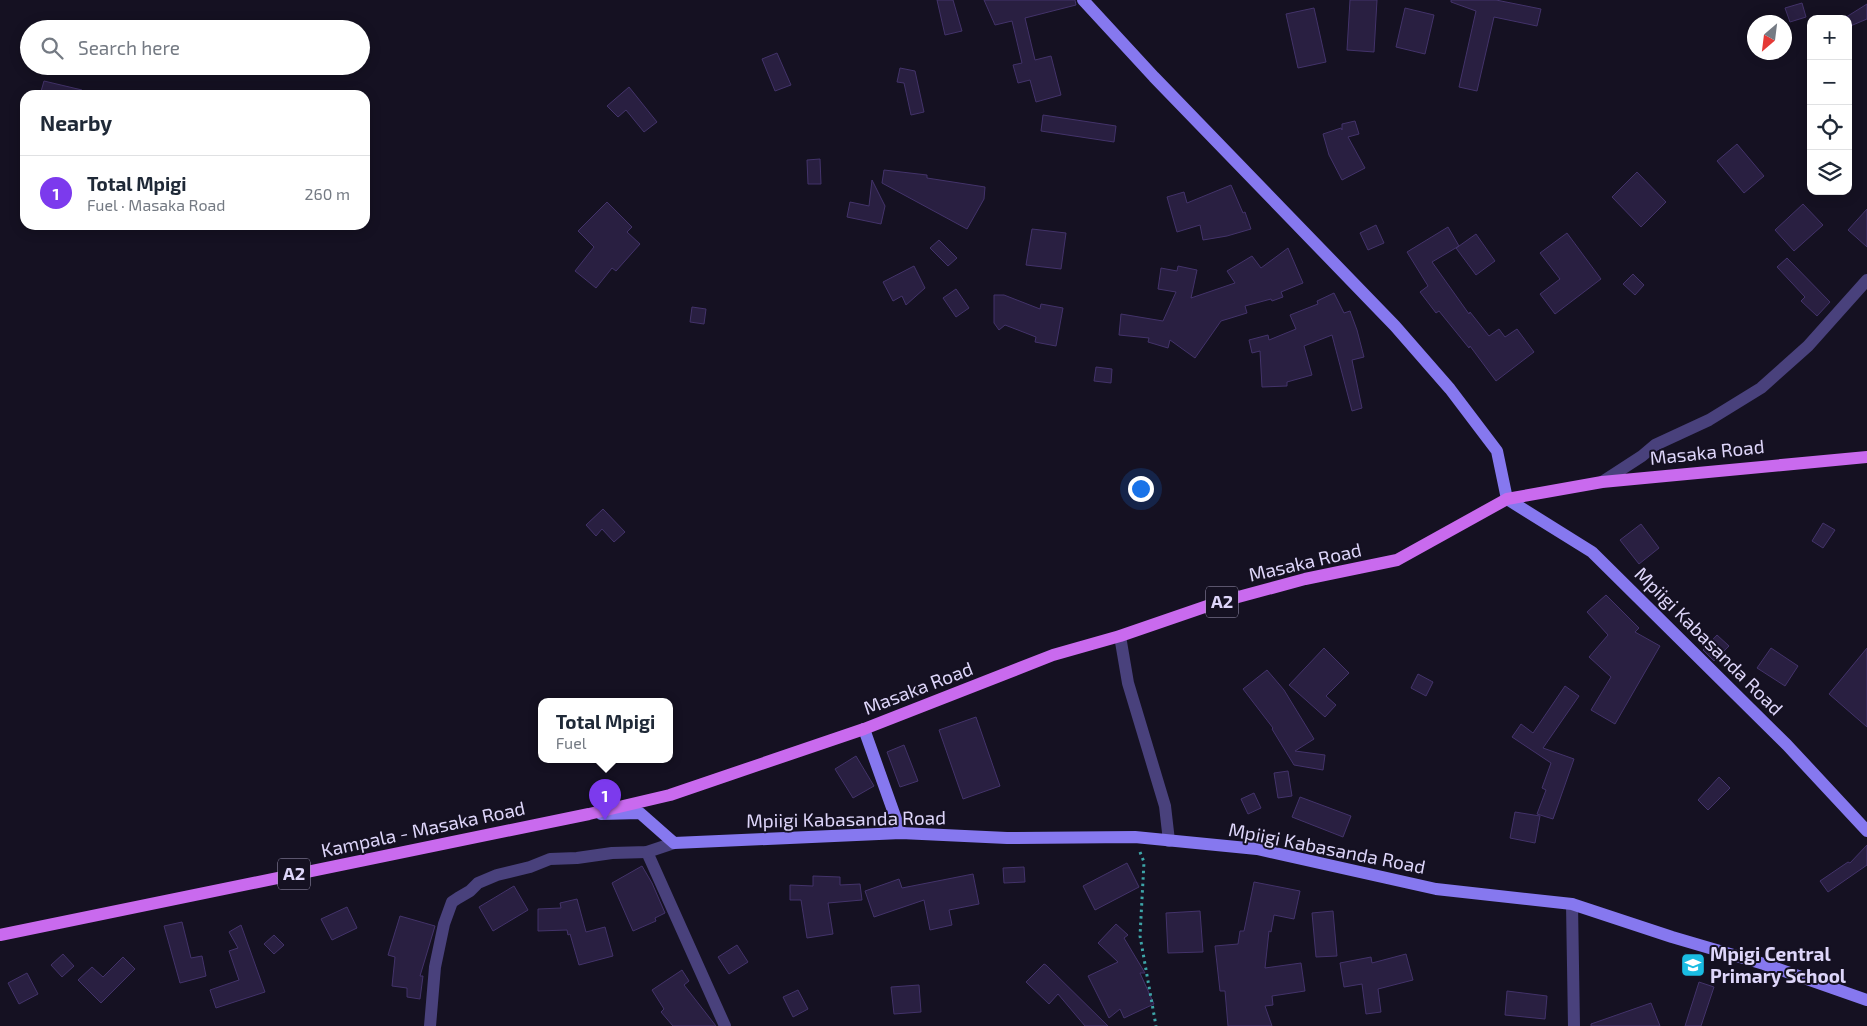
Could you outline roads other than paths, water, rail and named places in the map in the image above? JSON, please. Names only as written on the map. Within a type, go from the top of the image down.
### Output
[{"type":"main road","points":[[1082,0],[1395,326],[1450,389],[1497,452],[1507,499]]},
{"type":"main road","name":"Masaka Road","points":[[589,814],[670,794],[864,729],[1053,655],[1120,636],[1216,603],[1305,579],[1397,560],[1507,499],[1602,482],[1867,457]]},
{"type":"main road","name":"Mpiigi Kabasanda Road","points":[[1507,499],[1592,552],[1787,745],[1867,831]]},
{"type":"main road","points":[[864,729],[901,833]]},
{"type":"main road","points":[[589,814],[640,813],[674,843]]},
{"type":"main road","name":"Kampala - Masaka Road","points":[[0,935],[589,814]]},
{"type":"main road","name":"Mpiigi Kabasanda Road","points":[[674,843],[901,833],[1007,838],[1135,837],[1257,850],[1436,889],[1572,904],[1672,937],[1764,964],[1867,1000]]},
{"type":"street","points":[[1602,482],[1642,456],[1655,445],[1709,420],[1761,388],[1808,346],[1867,280]]},
{"type":"street","points":[[1120,636],[1128,683],[1165,806],[1169,841]]},
{"type":"street","points":[[430,1026],[435,967],[444,924],[452,902],[470,891],[478,883],[550,859],[577,858],[612,853],[647,852],[674,843]]},
{"type":"street","points":[[647,852],[725,1026]]},
{"type":"street","points":[[1572,904],[1574,1026]]},
{"type":"place","name":"Total Mpigi","points":[[605,820]]},
{"type":"place","name":"Mpigi Central Primary School","points":[[1693,965]]}]
